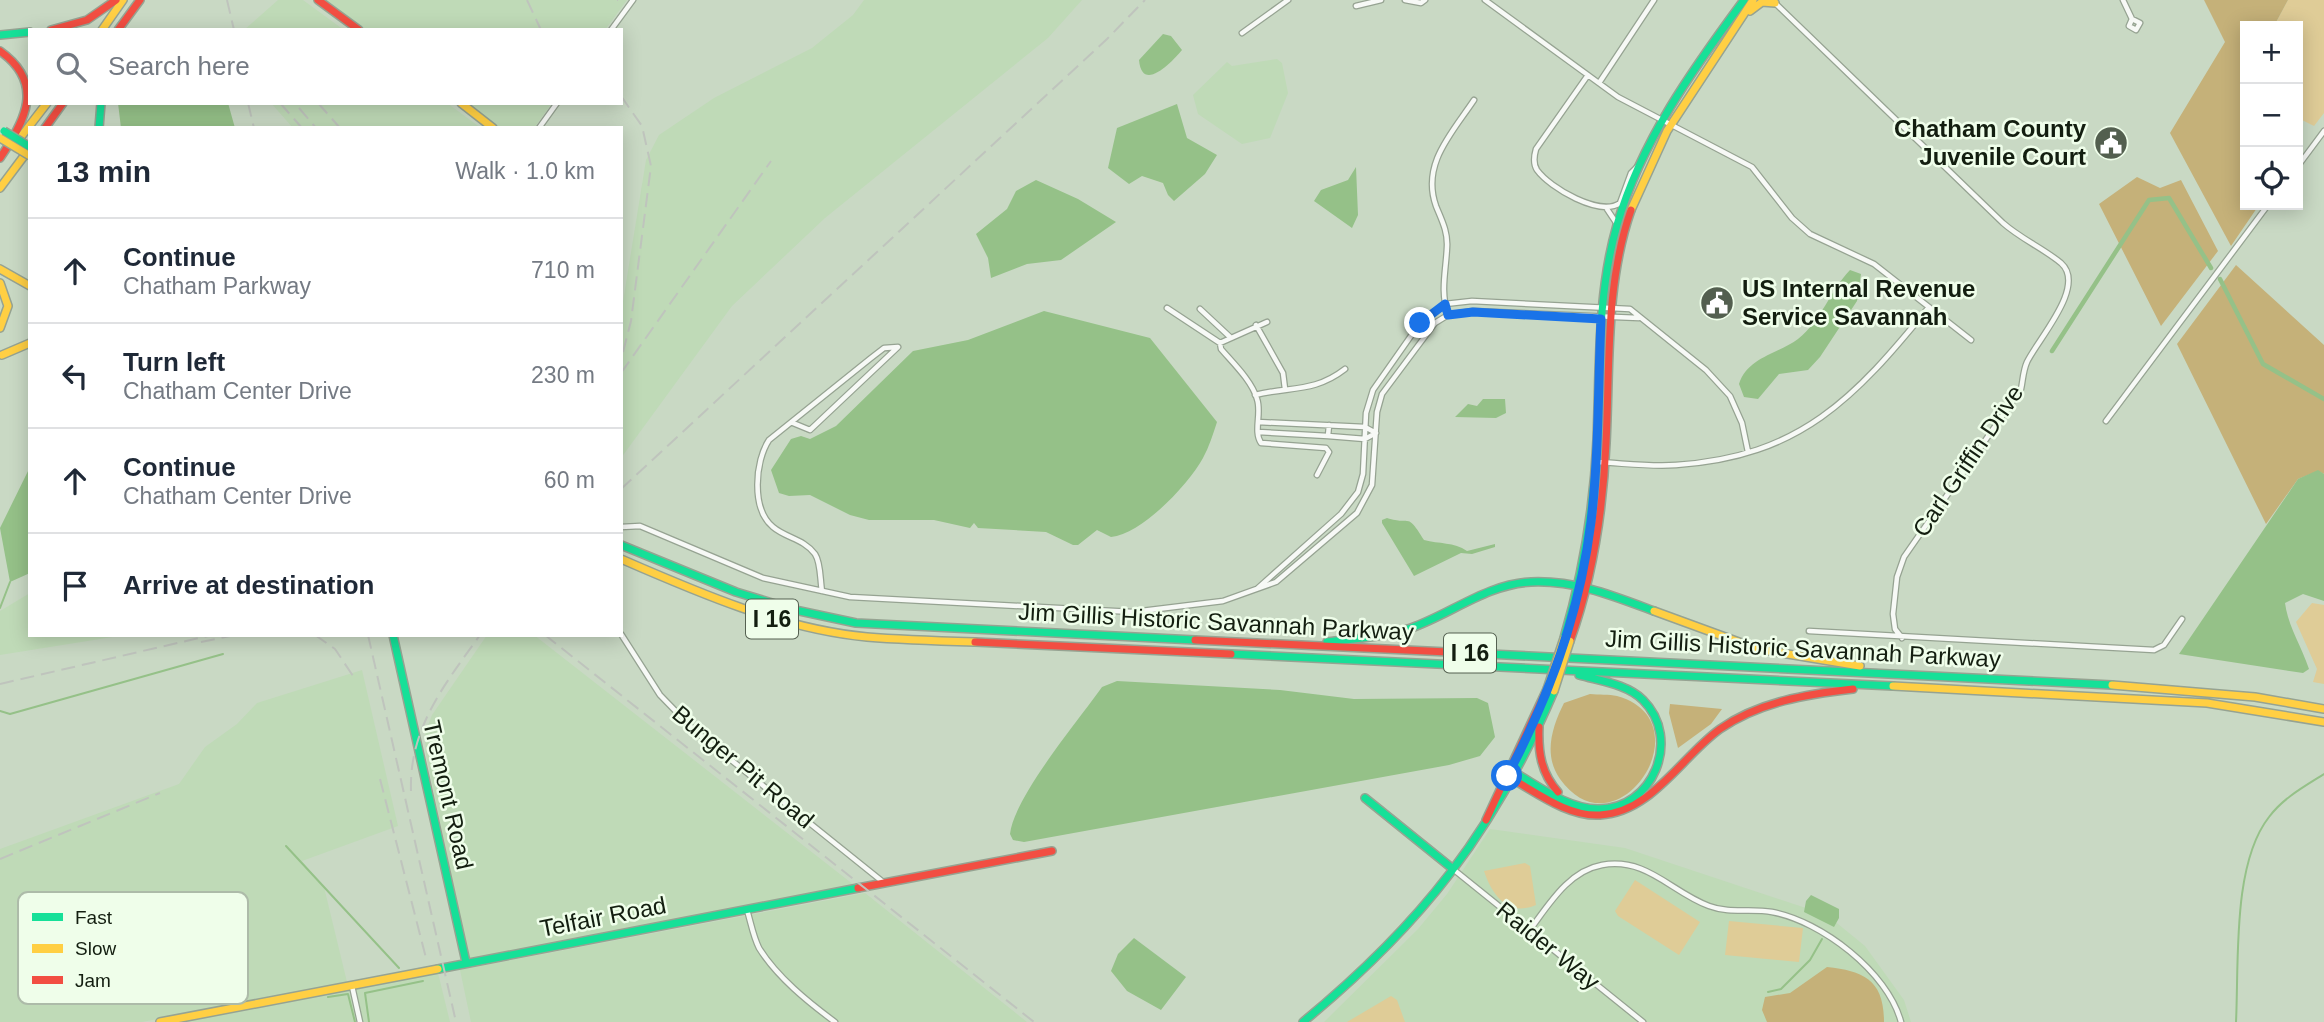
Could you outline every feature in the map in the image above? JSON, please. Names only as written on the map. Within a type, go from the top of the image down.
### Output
[{"type":"main road","points":[[58,28],[87,20],[116,0]]},
{"type":"main road","points":[[103,28],[124,0]]},
{"type":"main road","points":[[120,28],[141,0]]},
{"type":"main road","points":[[127,28],[141,0]]},
{"type":"main road","points":[[318,0],[356,28]]},
{"type":"main road","points":[[1600,462],[1601,319],[1617,224],[1639,165],[1662,121],[1744,0]]},
{"type":"main road","points":[[1303,1022],[1390,946],[1454,869],[1484,824],[1539,727],[1582,586],[1600,462],[1612,307],[1629,215],[1647,169],[1670,126],[1754,0]]},
{"type":"main road","points":[[1740,22],[1756,5],[1773,1]]},
{"type":"main road","points":[[0,35],[28,32]]},
{"type":"main road","points":[[0,51],[15,63],[27,90],[21,127],[0,158]]},
{"type":"main road","points":[[30,126],[45,105]]},
{"type":"main road","points":[[46,126],[62,105]]},
{"type":"main road","points":[[99,126],[101,105]]},
{"type":"main road","points":[[464,105],[490,126]]},
{"type":"main road","points":[[0,165],[28,128]]},
{"type":"main road","points":[[1,133],[28,147]]},
{"type":"main road","points":[[1,133],[28,154]]},
{"type":"main road","points":[[0,188],[28,151]]},
{"type":"main road","points":[[0,270],[28,285]]},
{"type":"main road","points":[[0,283],[7,297],[8,310],[0,328]]},
{"type":"main road","points":[[1,355],[28,344]]},
{"type":"main road","points":[[1,355],[28,352]]},
{"type":"main road","name":"Jim Gillis Historic Savannah Parkway","points":[[624,547],[714,586],[776,607],[856,623],[1896,673],[2190,690],[2324,709]]},
{"type":"main road","name":"Jim Gillis Historic Savannah Parkway","points":[[624,561],[754,614],[809,628],[866,637],[2207,703],[2324,722]]},
{"type":"main road","points":[[1287,643],[1390,634],[1429,621],[1510,585],[1530,582],[1582,586],[1758,649],[1896,673]]},
{"type":"main road","name":"Tremont Road","points":[[393,637],[466,962]]},
{"type":"main road","points":[[1512,775],[1584,807],[1611,808],[1636,798],[1654,778],[1662,747],[1659,726],[1652,711],[1639,697],[1623,688],[1567,671]]},
{"type":"main road","points":[[1512,775],[1575,810],[1596,815],[1614,814],[1638,804],[1699,744],[1742,716],[1804,695],[1884,686]]},
{"type":"main road","points":[[1512,775],[1550,690]]},
{"type":"main road","points":[[1539,727],[1538,753],[1542,769],[1557,792],[1571,801]]},
{"type":"main road","points":[[1365,798],[1454,869]]},
{"type":"main road","name":"Telfair Road","points":[[160,1022],[1052,851]]},
{"type":"street","points":[[612,28],[633,0]]},
{"type":"street","points":[[1242,33],[1288,0]]},
{"type":"street","points":[[1356,6],[1381,0]]},
{"type":"street","points":[[1405,0],[1421,3],[1426,0]]},
{"type":"street","points":[[1485,0],[1599,83],[1670,126],[1752,167],[1792,218],[1810,234],[1874,264],[1971,340]]},
{"type":"street","points":[[1599,83],[1654,0]]},
{"type":"street","points":[[2123,0],[2132,19]]},
{"type":"street","name":"Carl Griffin Drive","points":[[1773,1],[2003,223],[2029,244],[2061,263],[2070,278],[2068,294],[2027,362],[2021,389],[1899,566],[1893,614],[1895,629],[1902,638]]},
{"type":"street","points":[[1588,75],[1536,149],[1533,159],[1537,170],[1572,196],[1606,208],[1617,224]]},
{"type":"street","points":[[1448,315],[1442,276],[1446,235],[1436,206],[1431,177],[1436,157],[1475,100]]},
{"type":"street","points":[[540,126],[556,105]]},
{"type":"street","points":[[2303,159],[2324,131]]},
{"type":"street","points":[[1606,208],[1620,203],[1632,173],[1639,165]]},
{"type":"street","points":[[2106,421],[2264,210]]},
{"type":"street","points":[[1255,591],[1351,502],[1361,484],[1368,402],[1381,375],[1420,323],[1445,304],[1472,301],[1630,309],[1706,370],[1730,396],[1742,424],[1748,452]]},
{"type":"street","points":[[1600,462],[1675,465],[1710,461],[1748,452],[1801,430],[1848,399],[1881,366],[1928,307]]},
{"type":"street","points":[[1167,309],[1220,344],[1255,395],[1261,443],[1326,448],[1329,452],[1317,475]]},
{"type":"street","points":[[1200,309],[1230,337]]},
{"type":"street","points":[[623,527],[640,526],[739,569],[822,592],[929,603],[1133,612],[1223,601],[1276,582],[1293,570],[1364,504],[1374,471],[1377,412],[1382,394],[1428,331],[1448,315],[1473,312],[1612,320],[1639,318]]},
{"type":"street","points":[[1220,344],[1256,325],[1267,323]]},
{"type":"street","points":[[1256,325],[1283,373],[1285,389]]},
{"type":"street","points":[[793,423],[810,430],[898,347],[884,348],[769,440],[762,450],[758,477],[765,517],[774,528],[800,541],[817,557],[822,592]]},
{"type":"street","points":[[1255,395],[1317,386],[1345,369]]},
{"type":"street","points":[[1258,422],[1365,427],[1376,433]]},
{"type":"street","points":[[1328,436],[1329,425]]},
{"type":"street","points":[[1258,432],[1365,439],[1376,433]]},
{"type":"street","points":[[1809,631],[2154,650],[2164,645],[2182,619]]},
{"type":"street","name":"Bunger Pit Road","points":[[623,637],[660,695],[695,731],[884,883]]},
{"type":"street","points":[[1529,932],[1558,892],[1584,871],[1601,865],[1626,863],[1647,869],[1708,906],[1731,912],[1755,909],[1775,912],[1823,931],[1868,970],[1892,1001],[1901,1022]]},
{"type":"street","name":"Raider Way","points":[[1454,869],[1643,1022]]},
{"type":"street","points":[[746,910],[757,942],[772,964],[807,1001],[835,1022]]},
{"type":"street","points":[[352,985],[360,1022]]},
{"type":"shaded area","points":[[278,0],[303,0],[341,28],[246,28]]},
{"type":"shaded area","points":[[326,0],[627,0],[606,28],[364,28]]},
{"type":"shaded area","points":[[864,0],[1082,0],[1048,38],[825,218],[732,306],[623,455],[623,302],[646,160],[659,135],[714,98],[812,48],[853,15]]},
{"type":"shaded area","points":[[2204,0],[2288,0],[2277,21],[2240,21],[2240,210],[2256,210],[2231,246],[2170,133],[2225,42]]},
{"type":"shaded area","points":[[2288,0],[2324,0],[2324,113],[2314,126],[2303,120],[2303,21],[2277,21]]},
{"type":"shaded area","points":[[1163,34],[1171,36],[1182,50],[1158,72],[1146,74],[1141,70],[1139,60]]},
{"type":"shaded area","points":[[1277,59],[1282,63],[1288,93],[1270,138],[1242,144],[1198,114],[1193,95],[1227,62],[1232,66]]},
{"type":"shaded area","points":[[1177,104],[1187,138],[1217,155],[1205,174],[1174,201],[1163,183],[1142,176],[1129,184],[1108,168],[1117,128]]},
{"type":"shaded area","points":[[118,105],[229,105],[234,126],[121,126]]},
{"type":"shaded area","points":[[273,105],[450,105],[478,126],[291,126]]},
{"type":"shaded area","points":[[470,105],[551,105],[535,126],[497,126]]},
{"type":"shaded area","points":[[1356,167],[1358,215],[1352,228],[1314,201],[1321,190],[1348,180]]},
{"type":"shaded area","points":[[2137,177],[2160,188],[2181,180],[2218,251],[2161,326],[2099,204]]},
{"type":"shaded area","points":[[1036,180],[1078,199],[1116,222],[1061,260],[1027,264],[991,278],[988,258],[976,234],[1007,209],[1016,191]]},
{"type":"shaded area","points":[[2236,265],[2324,345],[2324,474],[2318,471],[2298,479],[2266,524],[2177,344]]},
{"type":"shaded area","points":[[1850,270],[1861,274],[1857,301],[1820,357],[1808,370],[1779,374],[1758,399],[1744,397],[1739,384],[1743,375],[1756,362],[1806,332]]},
{"type":"shaded area","points":[[1044,311],[1150,338],[1217,422],[1196,469],[1150,518],[1123,534],[1111,537],[1097,530],[1078,545],[1073,545],[1046,532],[978,528],[974,523],[970,528],[934,520],[869,520],[850,515],[810,495],[789,496],[779,493],[771,470],[791,439],[801,436],[810,439],[836,426],[913,351],[968,340]]},
{"type":"shaded area","points":[[1483,399],[1505,399],[1506,413],[1496,418],[1455,417],[1468,404],[1477,406]]},
{"type":"shaded area","points":[[2318,470],[2324,474],[2324,601],[2303,594],[2285,603],[2309,669],[2303,673],[2179,654],[2298,479]]},
{"type":"shaded area","points":[[28,471],[28,574],[10,582],[0,528]]},
{"type":"shaded area","points":[[1387,518],[1411,522],[1424,540],[1467,551],[1495,544],[1495,547],[1472,554],[1461,553],[1414,576],[1382,523],[1382,520]]},
{"type":"shaded area","points":[[28,594],[28,637],[112,637],[0,655],[0,611]]},
{"type":"shaded area","points":[[2312,603],[2324,605],[2324,684],[2313,682],[2317,669],[2296,622]]},
{"type":"shaded area","points":[[486,637],[537,637],[854,885],[469,959],[426,755],[425,733],[432,715]]},
{"type":"shaded area","points":[[362,670],[398,826],[302,861],[324,887],[347,982],[248,1001],[248,892],[18,892],[18,1004],[234,1004],[142,1022],[0,1022],[0,849],[179,784],[205,747],[237,724],[257,703]]},
{"type":"shaded area","points":[[1117,681],[1280,690],[1354,699],[1477,698],[1488,703],[1495,737],[1480,756],[1449,765],[1024,842],[1013,840],[1010,834],[1014,818],[1035,780],[1102,687]]},
{"type":"shaded area","points":[[1590,694],[1617,696],[1643,710],[1654,731],[1654,754],[1644,776],[1627,794],[1606,803],[1583,799],[1560,779],[1552,760],[1553,731],[1564,703]]},
{"type":"shaded area","points":[[1670,704],[1722,709],[1711,724],[1678,748],[1669,713]]},
{"type":"shaded area","points":[[1490,829],[1625,848],[1827,915],[1865,946],[1904,1000],[1911,1022],[1324,1022],[1418,929],[1447,894]]},
{"type":"shaded area","points":[[1525,863],[1530,866],[1536,905],[1526,908],[1509,906],[1502,902],[1492,888],[1484,871]]},
{"type":"shaded area","points":[[1635,880],[1700,922],[1679,955],[1618,916],[1615,911]]},
{"type":"shaded area","points":[[865,893],[1027,1022],[471,1022],[460,970]]},
{"type":"shaded area","points":[[1811,895],[1839,909],[1839,918],[1834,927],[1804,912],[1806,901]]},
{"type":"shaded area","points":[[1729,921],[1803,928],[1799,962],[1725,955]]},
{"type":"shaded area","points":[[1134,938],[1186,977],[1161,1010],[1127,991],[1111,971],[1118,954]]},
{"type":"shaded area","points":[[1827,967],[1852,971],[1869,980],[1880,996],[1884,1022],[1767,1022],[1762,1010],[1765,997],[1790,993]]},
{"type":"shaded area","points":[[438,973],[450,1022],[180,1022]]},
{"type":"shaded area","points":[[1391,996],[1397,1000],[1405,1022],[1347,1022]]},
{"type":"waterway","points":[[2052,351],[2149,200],[2169,198],[2211,268]]},
{"type":"waterway","points":[[2220,279],[2263,364],[2324,399]]},
{"type":"waterway","points":[[0,608],[10,582]]},
{"type":"waterway","points":[[0,711],[10,714],[223,654]]},
{"type":"waterway","points":[[2236,1022],[2243,887],[2257,837],[2281,804],[2324,774]]},
{"type":"waterway","points":[[286,846],[399,968]]},
{"type":"waterway","points":[[1768,992],[1781,989],[1810,960],[1822,939]]},
{"type":"waterway","points":[[369,1022],[365,993],[423,981]]},
{"type":"waterway","points":[[328,997],[348,994],[355,1022]]},
{"type":"railway","points":[[227,0],[234,28]]},
{"type":"railway","points":[[527,0],[540,28]]},
{"type":"railway","points":[[623,487],[1107,39],[1145,0]]},
{"type":"railway","points":[[623,99],[642,126],[651,166],[631,321],[623,352]]},
{"type":"railway","points":[[248,105],[254,126]]},
{"type":"railway","points":[[282,105],[300,126]]},
{"type":"railway","points":[[320,105],[338,126]]},
{"type":"railway","points":[[299,108],[314,126]]},
{"type":"railway","points":[[623,370],[771,161]]},
{"type":"railway","points":[[0,684],[203,637]]},
{"type":"railway","points":[[201,642],[225,637]]},
{"type":"railway","points":[[318,637],[335,649],[353,676]]},
{"type":"railway","points":[[368,637],[456,1022]]},
{"type":"railway","points":[[411,791],[412,768],[423,727],[442,689],[479,637]]},
{"type":"railway","points":[[548,637],[1034,1022]]},
{"type":"railway","points":[[380,779],[426,958]]},
{"type":"railway","points":[[0,859],[160,793]]},
{"type":"traffic: fast","points":[[1564,638],[1577,589],[1590,515],[1596,465],[1603,305],[1617,225],[1627,194],[1654,135],[1688,79],[1744,0]]},
{"type":"traffic: fast","points":[[0,35],[28,32]]},
{"type":"traffic: fast","points":[[99,126],[101,105]]},
{"type":"traffic: fast","points":[[4,131],[28,146]]},
{"type":"traffic: fast","points":[[623,546],[736,592],[795,610],[856,623],[1195,640]]},
{"type":"traffic: fast","points":[[1327,642],[1401,631],[1499,588],[1531,582],[1579,586],[1654,611]]},
{"type":"traffic: fast","points":[[393,637],[466,962]]},
{"type":"traffic: fast","points":[[1448,652],[2112,685]]},
{"type":"traffic: fast","points":[[1231,654],[1893,686]]},
{"type":"traffic: fast","points":[[1510,770],[1563,800],[1586,808],[1617,806],[1634,798],[1647,785],[1656,769],[1660,752],[1660,734],[1655,716],[1643,700],[1629,690],[1579,675]]},
{"type":"traffic: fast","points":[[1303,1022],[1384,949],[1450,873],[1506,789],[1554,691]]},
{"type":"traffic: fast","points":[[1365,798],[1453,869]]},
{"type":"traffic: fast","points":[[438,969],[858,888]]},
{"type":"traffic: slow","points":[[103,28],[123,0]]},
{"type":"traffic: slow","points":[[1631,210],[1667,131],[1753,0]]},
{"type":"traffic: slow","points":[[1750,11],[1762,2],[1775,3]]},
{"type":"traffic: slow","points":[[29,126],[45,105]]},
{"type":"traffic: slow","points":[[464,105],[490,126]]},
{"type":"traffic: slow","points":[[20,138],[28,128]]},
{"type":"traffic: slow","points":[[0,138],[28,155]]},
{"type":"traffic: slow","points":[[0,188],[28,151]]},
{"type":"traffic: slow","points":[[0,269],[28,285]]},
{"type":"traffic: slow","points":[[0,283],[8,306],[0,328]]},
{"type":"traffic: slow","points":[[2,355],[28,344]]},
{"type":"traffic: slow","points":[[623,560],[741,608],[804,626],[867,637],[975,642]]},
{"type":"traffic: slow","points":[[1654,611],[1758,649],[1860,666]]},
{"type":"traffic: slow","points":[[1547,689],[1564,638]]},
{"type":"traffic: slow","points":[[1554,691],[1570,641]]},
{"type":"traffic: slow","points":[[2112,685],[2255,697],[2324,709]]},
{"type":"traffic: slow","points":[[1893,686],[2207,703],[2324,722]]},
{"type":"traffic: slow","points":[[160,1022],[438,969]]},
{"type":"traffic: jam","points":[[58,28],[87,20],[116,0]]},
{"type":"traffic: jam","points":[[119,28],[140,0]]},
{"type":"traffic: jam","points":[[318,0],[356,28]]},
{"type":"traffic: jam","points":[[0,51],[14,63],[23,76],[27,89],[23,116],[0,158]]},
{"type":"traffic: jam","points":[[46,126],[62,105]]},
{"type":"traffic: jam","points":[[1570,641],[1591,568],[1599,519],[1605,468],[1613,296],[1631,210]]},
{"type":"traffic: jam","points":[[1195,640],[1448,652]]},
{"type":"traffic: jam","points":[[975,642],[1231,654]]},
{"type":"traffic: jam","points":[[1486,820],[1547,689]]},
{"type":"traffic: jam","points":[[1507,776],[1575,812],[1588,815],[1619,812],[1651,794],[1706,740],[1735,720],[1784,701],[1853,689]]},
{"type":"traffic: jam","points":[[1539,727],[1542,762],[1558,792]]},
{"type":"traffic: jam","points":[[858,888],[1052,851]]},
{"type":"place","name":"Chatham County Juvenile Court","points":[[2111,143]]},
{"type":"place","name":"US Internal Revenue Service Savannah","points":[[1717,303]]},
{"type":"route","points":[[1420,323],[1445,304],[1448,315],[1473,312],[1601,319],[1595,471],[1586,548],[1574,603],[1556,664],[1533,723],[1507,776]]}]
